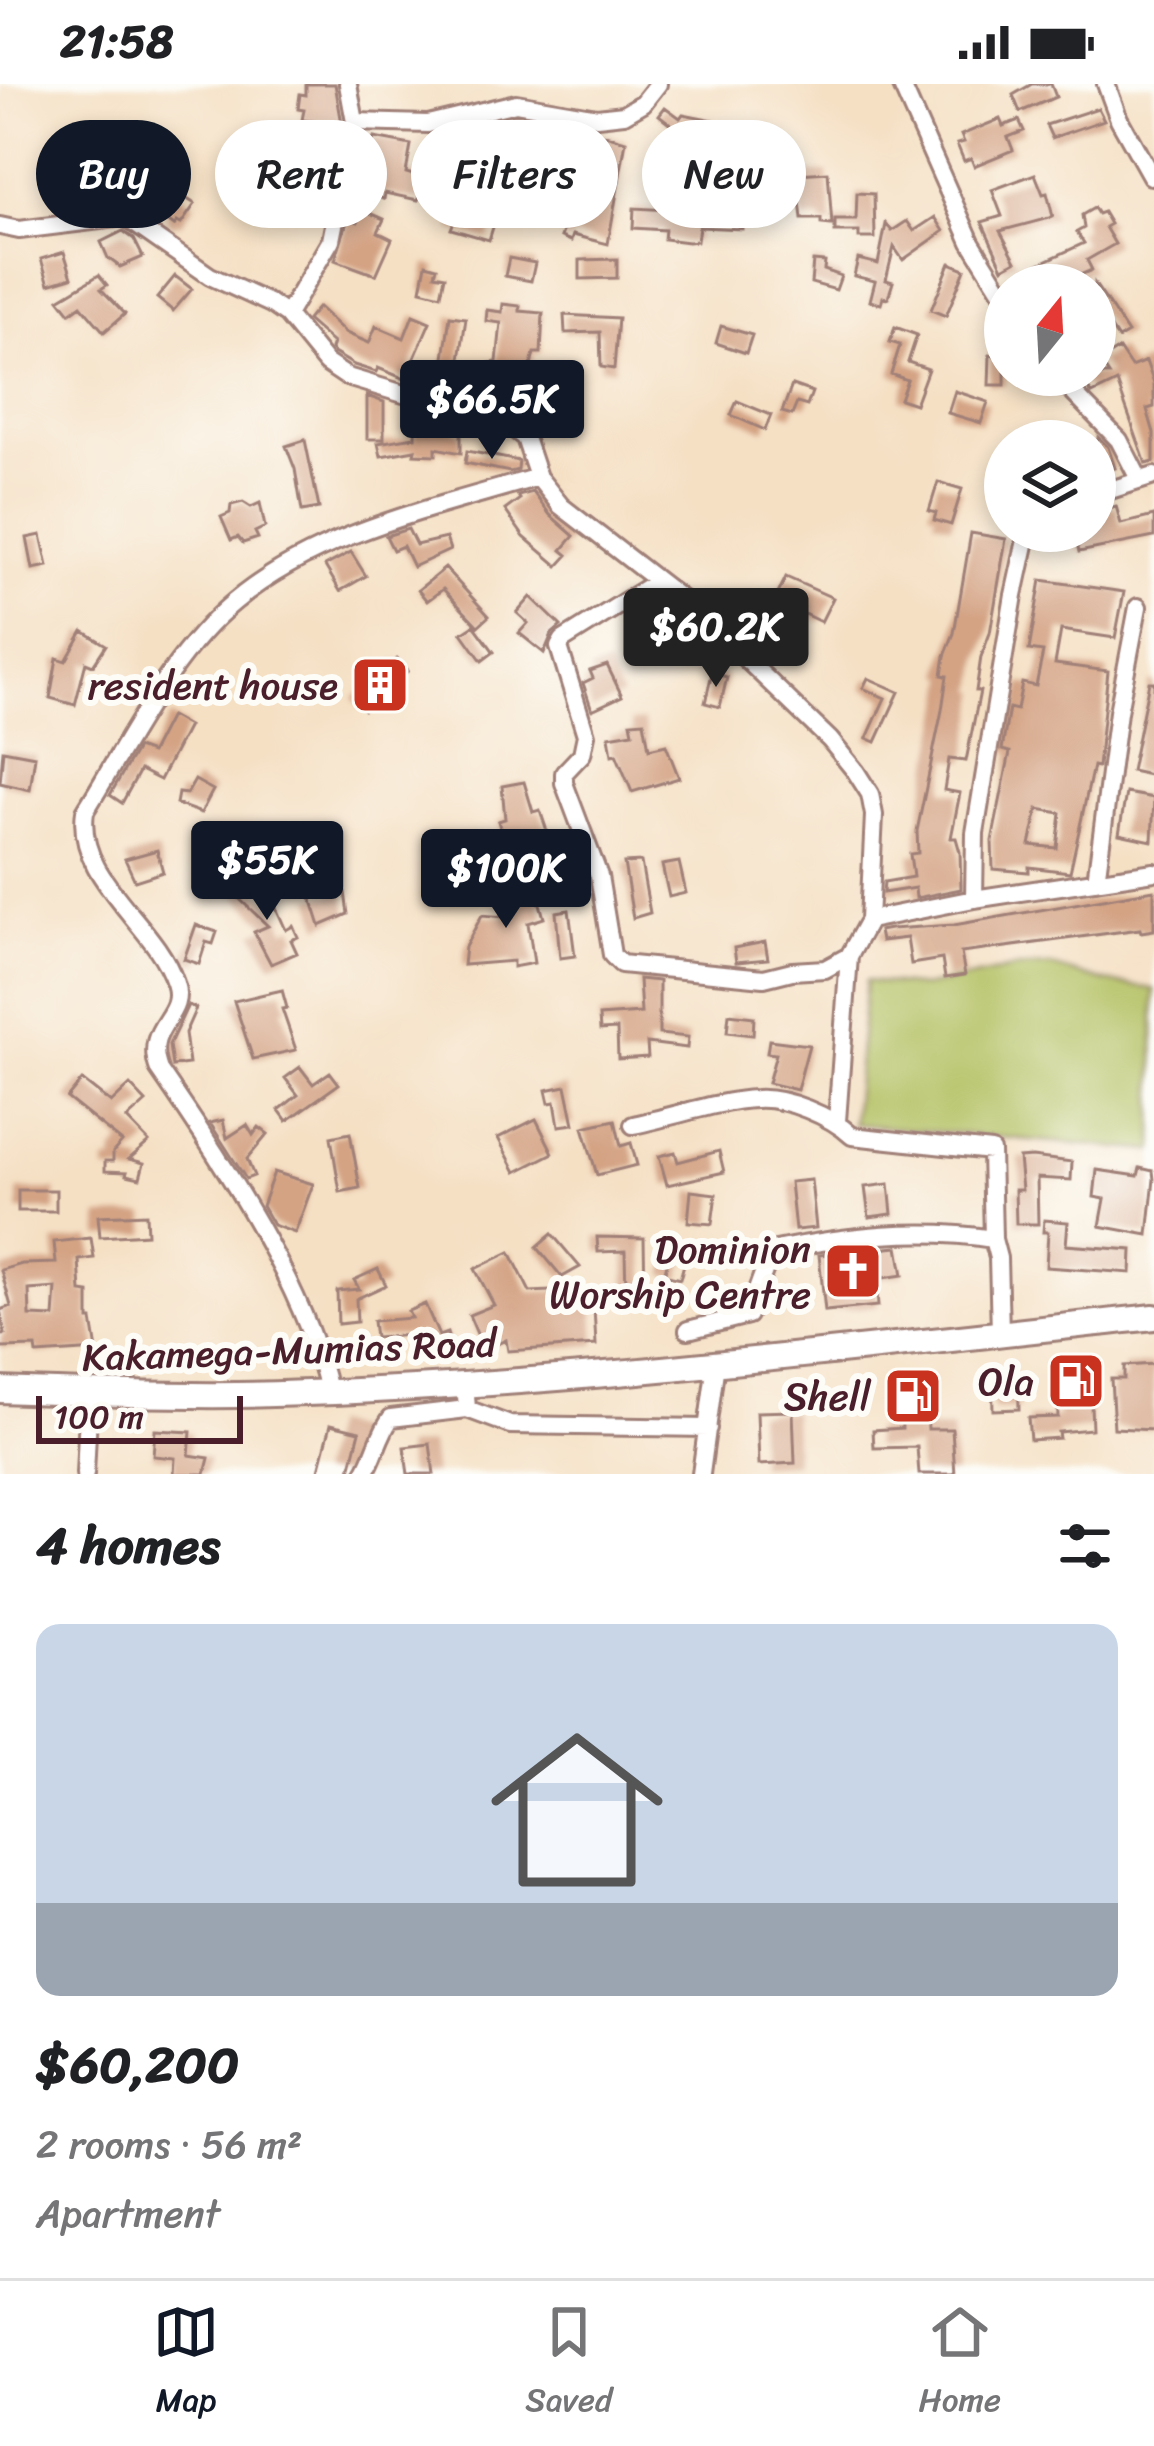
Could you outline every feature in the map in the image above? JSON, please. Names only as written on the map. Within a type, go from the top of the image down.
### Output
[{"type":"highway","name":"Kakamega-Mumias Road","points":[[0,1390],[328,1391],[716,1363],[1154,1317]]},
{"type":"street","points":[[348,84],[355,120]]},
{"type":"street","points":[[387,123],[428,124],[517,103],[597,117],[624,114],[643,103],[658,84]]},
{"type":"street","points":[[902,84],[985,264]]},
{"type":"street","points":[[1106,84],[1150,176]]},
{"type":"street","points":[[0,226],[19,230],[125,217],[210,276],[287,316],[326,363],[346,377],[510,426],[525,438],[538,477],[561,506],[693,608],[830,740],[870,794],[874,815],[869,920],[849,956],[837,1121]]},
{"type":"street","points":[[287,316],[333,228]]},
{"type":"street","points":[[1076,396],[1119,440],[1146,477],[1116,488]]},
{"type":"street","points":[[328,1391],[299,1308],[276,1263],[159,1070],[153,1053],[155,1040],[176,1002],[176,984],[98,869],[82,834],[85,811],[173,669],[231,604],[270,576],[346,538],[538,477]]},
{"type":"street","points":[[974,899],[975,833],[1023,552]]},
{"type":"street","points":[[656,582],[559,647],[586,735],[582,754],[564,773],[564,783],[598,876],[612,955],[631,966],[764,978],[825,970],[849,956]]},
{"type":"street","points":[[1096,881],[1114,733],[1138,608]]},
{"type":"street","points":[[869,920],[1154,872]]},
{"type":"street","points":[[633,1125],[758,1098],[837,1121],[853,1136],[991,1151],[1000,1332]]},
{"type":"street","points":[[688,1330],[748,1315],[776,1250],[845,1237],[938,1234],[993,1239]]},
{"type":"street","points":[[701,1474],[716,1363]]},
{"type":"street","points":[[465,1382],[467,1409]]},
{"type":"street","points":[[85,1474],[89,1393]]},
{"type":"street","points":[[364,1474],[373,1460],[377,1438],[391,1418],[467,1409],[510,1424],[708,1428]]},
{"type":"green space","points":[[1050,966],[1154,989],[1154,1151],[853,1124],[866,981],[923,987]]},
{"type":"building","points":[[306,84],[335,84],[341,120],[302,120],[300,94],[306,95]]},
{"type":"building","points":[[1032,84],[1051,84],[1056,97],[1020,112],[1013,95]]},
{"type":"building","points":[[665,107],[680,118],[683,114],[713,120],[665,120],[659,115]]},
{"type":"building","points":[[1098,108],[1104,120],[1052,138],[1046,125]]},
{"type":"building","points":[[1000,119],[1003,126],[1019,120],[1024,131],[1008,137],[1013,150],[974,166],[971,158],[964,161],[957,144],[964,142],[961,135]]},
{"type":"building","points":[[618,139],[626,141],[618,187]]},
{"type":"building","points":[[387,140],[411,145],[406,173],[411,174],[411,199],[387,193]]},
{"type":"building","points":[[828,172],[832,225],[806,219],[806,173]]},
{"type":"building","points":[[1035,174],[1043,194],[1047,193],[1053,217],[1000,231],[1016,261],[1010,264],[1001,264],[982,222],[1002,216],[992,190]]},
{"type":"building","points":[[857,193],[874,194],[875,238],[835,232],[835,220],[856,220]]},
{"type":"building","points":[[634,208],[642,208],[642,228],[699,228],[697,241],[664,239],[665,230],[633,228]]},
{"type":"building","points":[[1094,208],[1098,214],[1103,212],[1115,244],[1087,260],[1089,264],[1039,264],[1084,243],[1077,232],[1084,228],[1082,215]]},
{"type":"building","points":[[935,217],[944,231],[903,260],[894,247],[886,280],[893,282],[888,298],[883,297],[881,304],[870,301],[875,281],[854,276],[858,259],[878,264],[886,224],[892,231],[907,221],[914,231]]},
{"type":"building","points":[[345,228],[380,228],[378,232],[392,239],[376,275],[335,260]]},
{"type":"building","points":[[451,228],[493,228],[489,240]]},
{"type":"building","points":[[564,228],[611,228],[608,244],[573,235],[571,241],[561,237]]},
{"type":"building","points":[[123,231],[134,239],[143,257],[120,267],[108,258],[101,242]]},
{"type":"building","points":[[64,252],[72,277],[49,284],[41,259]]},
{"type":"building","points":[[509,258],[535,263],[531,281],[505,276]]},
{"type":"building","points":[[617,259],[617,278],[580,279],[580,260]]},
{"type":"building","points":[[813,261],[825,262],[824,270],[841,276],[836,290],[811,283]]},
{"type":"building","points":[[950,263],[965,269],[946,316],[931,310]]},
{"type":"building","points":[[426,264],[437,267],[435,274],[445,276],[441,295],[421,290]]},
{"type":"building","points":[[99,275],[107,285],[101,289],[125,314],[104,332],[81,305],[70,313],[59,299]]},
{"type":"building","points":[[175,276],[192,289],[173,311],[157,298]]},
{"type":"building","points":[[503,304],[543,313],[541,353],[534,353],[526,387],[488,374],[490,363],[497,362],[501,323],[486,321],[487,310],[502,312]]},
{"type":"building","points":[[318,307],[346,333],[369,343],[376,326],[404,338],[413,315],[430,322],[405,379],[354,365],[334,353],[333,343],[307,320]]},
{"type":"building","points":[[564,315],[618,318],[614,369],[601,367],[600,332],[565,333]]},
{"type":"building","points":[[1116,315],[1128,333],[1116,336]]},
{"type":"building","points":[[450,316],[466,318],[457,380],[441,379]]},
{"type":"building","points":[[721,326],[752,335],[746,353],[716,343]]},
{"type":"building","points":[[895,327],[917,335],[908,362],[928,369],[915,404],[900,399],[907,380],[891,374],[900,345],[890,342]]},
{"type":"building","points":[[1116,351],[1131,367],[1146,361],[1154,384],[1154,407],[1147,409],[1154,433],[1154,462],[1146,464],[1116,382]]},
{"type":"building","points":[[792,385],[812,392],[807,406],[797,403],[792,415],[782,412]]},
{"type":"building","points":[[955,391],[988,402],[981,423],[948,413]]},
{"type":"building","points":[[367,396],[384,402],[384,439],[367,439]]},
{"type":"building","points":[[737,401],[771,415],[765,430],[731,415]]},
{"type":"building","points":[[416,412],[437,417],[437,425],[461,432],[461,453],[436,448],[436,455],[414,454],[415,450],[381,456],[378,443],[415,437]]},
{"type":"building","points":[[305,440],[319,508],[302,511],[286,446]]},
{"type":"building","points":[[467,451],[519,461],[518,470],[465,463]]},
{"type":"building","points":[[938,482],[962,489],[951,525],[934,520],[936,513],[929,511]]},
{"type":"building","points":[[533,492],[574,536],[562,550],[568,555],[558,566],[524,537],[505,510],[518,496]]},
{"type":"building","points":[[243,502],[251,507],[260,503],[265,527],[255,532],[258,538],[243,543],[238,537],[231,540],[221,517],[230,513],[231,505]]},
{"type":"building","points":[[1116,506],[1121,524],[1154,516],[1154,537],[1116,545]]},
{"type":"building","points":[[408,529],[416,545],[446,538],[450,550],[413,567],[403,546],[393,550],[386,536]]},
{"type":"building","points":[[971,533],[984,535],[984,552],[1004,552],[990,633],[981,657],[976,691],[980,691],[966,761],[949,759],[944,790],[960,793],[951,838],[956,838],[960,852],[961,889],[916,898],[915,888],[883,893],[884,882],[913,877],[910,854],[918,853],[917,831],[947,676],[942,675],[945,656],[954,633]]},
{"type":"building","points":[[41,535],[48,566],[33,569],[27,538]]},
{"type":"building","points":[[351,552],[366,576],[340,591],[325,566]]},
{"type":"building","points":[[445,568],[489,616],[478,626],[443,589],[427,601],[418,590]]},
{"type":"building","points":[[786,577],[833,598],[821,622],[775,600]]},
{"type":"building","points":[[1041,580],[1124,592],[1115,638],[1061,630],[1055,664],[1108,671],[1098,767],[1093,766],[1070,872],[993,869],[992,841],[1010,752],[1002,750],[1009,708],[1017,710],[1022,683],[1036,686],[1043,652],[1029,650]],"holes":[[[1038,809],[1061,813],[1057,848],[1030,845]]]},
{"type":"building","points":[[531,597],[561,626],[544,653],[519,633],[528,623],[517,613]]},
{"type":"building","points":[[474,625],[494,652],[482,661],[462,633]]},
{"type":"building","points":[[83,631],[106,645],[93,665],[86,662],[75,705],[50,698],[57,658],[66,661]]},
{"type":"building","name":"resident house","points":[[397,659],[408,671],[364,710],[353,698]]},
{"type":"building","points":[[607,665],[622,696],[592,710],[583,683],[593,678],[590,671]]},
{"type":"building","points":[[712,673],[727,677],[720,707],[705,703]]},
{"type":"building","points":[[868,678],[899,692],[876,742],[867,738],[885,698],[863,688]]},
{"type":"building","points":[[1149,682],[1154,682],[1154,776],[1131,771]]},
{"type":"building","points":[[170,716],[188,726],[160,780],[140,770],[122,803],[110,795],[137,748],[151,753]]},
{"type":"building","points":[[644,721],[649,749],[666,745],[679,778],[632,792],[616,754],[612,755],[609,736],[633,732],[631,722]]},
{"type":"building","points":[[3,750],[35,756],[30,790],[0,783]]},
{"type":"building","points":[[195,780],[213,790],[201,813],[176,804],[178,793],[187,794]]},
{"type":"building","points":[[524,782],[533,812],[540,810],[549,837],[507,850],[498,821],[505,819],[502,786]]},
{"type":"building","points":[[1126,793],[1154,798],[1152,841],[1119,834]]},
{"type":"building","points":[[157,850],[163,872],[135,881],[125,859]]},
{"type":"building","points":[[641,862],[650,913],[633,918],[624,863]]},
{"type":"building","points":[[679,862],[686,893],[669,897],[662,865]]},
{"type":"building","points":[[242,876],[276,908],[286,930],[293,926],[298,937],[291,940],[297,953],[271,964],[254,932],[268,926],[229,889]]},
{"type":"building","points":[[515,876],[527,876],[521,895],[537,893],[544,918],[528,923],[534,963],[463,965],[465,947],[482,915],[504,917]]},
{"type":"building","points":[[1154,890],[1154,930],[961,953],[965,975],[945,978],[942,959],[911,964],[907,938],[881,941],[879,931],[954,925]]},
{"type":"building","points":[[345,892],[348,914],[320,926],[311,898]]},
{"type":"building","points":[[569,910],[575,956],[560,958],[556,912]]},
{"type":"building","points":[[196,925],[217,932],[213,944],[206,942],[199,964],[184,959]]},
{"type":"building","points":[[765,942],[768,959],[736,962],[734,948]]},
{"type":"building","points":[[639,979],[659,981],[659,1034],[688,1037],[687,1048],[647,1043],[648,1057],[618,1059],[617,1029],[600,1030],[599,1016],[641,1013]]},
{"type":"building","points":[[282,990],[287,1008],[282,1009],[296,1050],[253,1059],[234,1001]]},
{"type":"building","points":[[188,1005],[196,1008],[185,1033],[189,1064],[172,1066],[169,1045]]},
{"type":"building","points":[[729,1014],[754,1017],[753,1035],[727,1032]]},
{"type":"building","points":[[769,1040],[809,1045],[797,1090],[768,1083],[776,1054],[767,1053]]},
{"type":"building","points":[[300,1067],[313,1084],[330,1072],[339,1084],[287,1121],[279,1110],[298,1095],[285,1078]]},
{"type":"building","points":[[82,1080],[111,1103],[130,1085],[146,1102],[127,1119],[149,1142],[129,1159],[144,1163],[140,1178],[105,1171],[105,1161],[113,1161],[113,1152],[122,1142],[67,1098]]},
{"type":"building","points":[[566,1086],[574,1124],[559,1126],[555,1102],[549,1103],[546,1090]]},
{"type":"building","points":[[536,1119],[553,1153],[516,1172],[498,1138]]},
{"type":"building","points":[[223,1120],[227,1138],[247,1125],[253,1135],[259,1127],[268,1134],[247,1159],[254,1176],[246,1179],[210,1123]]},
{"type":"building","points":[[615,1120],[621,1146],[631,1143],[637,1165],[597,1175],[583,1127]]},
{"type":"building","points":[[350,1133],[360,1188],[340,1192],[331,1137]]},
{"type":"building","points":[[719,1151],[724,1172],[667,1185],[659,1156],[675,1152],[678,1162]]},
{"type":"building","points":[[1019,1158],[1072,1162],[1071,1180],[1037,1178],[1038,1224],[1016,1224],[1015,1190],[1022,1190]]},
{"type":"building","points":[[1140,1168],[1153,1171],[1154,1179],[1148,1235],[1100,1226],[1105,1199],[1094,1197],[1097,1170],[1138,1176]]},
{"type":"building","points":[[274,1172],[313,1184],[295,1233],[273,1225],[262,1206]]},
{"type":"building","points":[[811,1180],[816,1228],[795,1230],[790,1182]]},
{"type":"building","points":[[889,1184],[892,1214],[869,1217],[865,1187]]},
{"type":"building","points":[[18,1190],[56,1190],[56,1211],[18,1211]]},
{"type":"building","points":[[691,1191],[716,1194],[712,1224],[688,1222]]},
{"type":"building","points":[[146,1214],[147,1234],[100,1237],[98,1216]]},
{"type":"building","points":[[1044,1220],[1068,1222],[1066,1245],[1132,1250],[1131,1273],[1046,1267]]},
{"type":"building","points":[[552,1234],[580,1267],[562,1277],[537,1247]]},
{"type":"building","points":[[597,1237],[644,1238],[645,1294],[626,1294],[625,1251],[598,1252]]},
{"type":"building","points":[[91,1238],[94,1258],[79,1260],[81,1292],[89,1293],[89,1320],[97,1350],[37,1354],[36,1347],[1,1348],[0,1336],[5,1334],[0,1310],[11,1306],[1,1270],[56,1263],[54,1242]],"holes":[[[56,1288],[54,1317],[30,1316],[29,1290]]]},
{"type":"building","points":[[674,1238],[690,1242],[680,1279],[664,1275]]},
{"type":"building","points":[[898,1247],[903,1275],[876,1279],[878,1306],[825,1311],[819,1255]]},
{"type":"building","points":[[510,1252],[530,1292],[593,1289],[596,1345],[508,1351],[506,1340],[484,1350],[469,1315],[494,1305],[475,1269]]},
{"type":"building","points":[[378,1269],[386,1285],[356,1299],[357,1322],[338,1324],[337,1291],[359,1289],[354,1280]]},
{"type":"building","points":[[425,1304],[439,1336],[447,1333],[451,1346],[427,1353],[421,1334],[375,1338],[373,1321],[411,1318],[408,1311]]},
{"type":"building","points":[[1154,1364],[1154,1430],[1114,1428],[1111,1379],[1124,1379],[1124,1366]]},
{"type":"building","points":[[1076,1372],[1078,1405],[1091,1405],[1092,1429],[1030,1440],[1028,1418],[1058,1417],[1056,1373]]},
{"type":"building","points":[[992,1375],[1018,1375],[1019,1409],[993,1410]]},
{"type":"building","points":[[925,1378],[928,1429],[952,1429],[955,1474],[919,1474],[917,1447],[874,1448],[873,1430],[902,1428],[900,1379]]},
{"type":"building","points":[[793,1411],[795,1463],[759,1465],[757,1412]]},
{"type":"building","points":[[331,1424],[360,1431],[349,1474],[318,1474]]},
{"type":"building","points":[[155,1430],[191,1432],[189,1455],[209,1458],[205,1474],[174,1474],[175,1458],[153,1456]]},
{"type":"building","points":[[430,1444],[434,1474],[408,1474],[404,1447]]},
{"type":"place","name":"resident house","points":[[380,685]]},
{"type":"place","name":"Dominion Worship Centre","points":[[853,1271]]},
{"type":"place","name":"Ola","points":[[1076,1381]]},
{"type":"place","name":"Shell","points":[[913,1396]]}]
